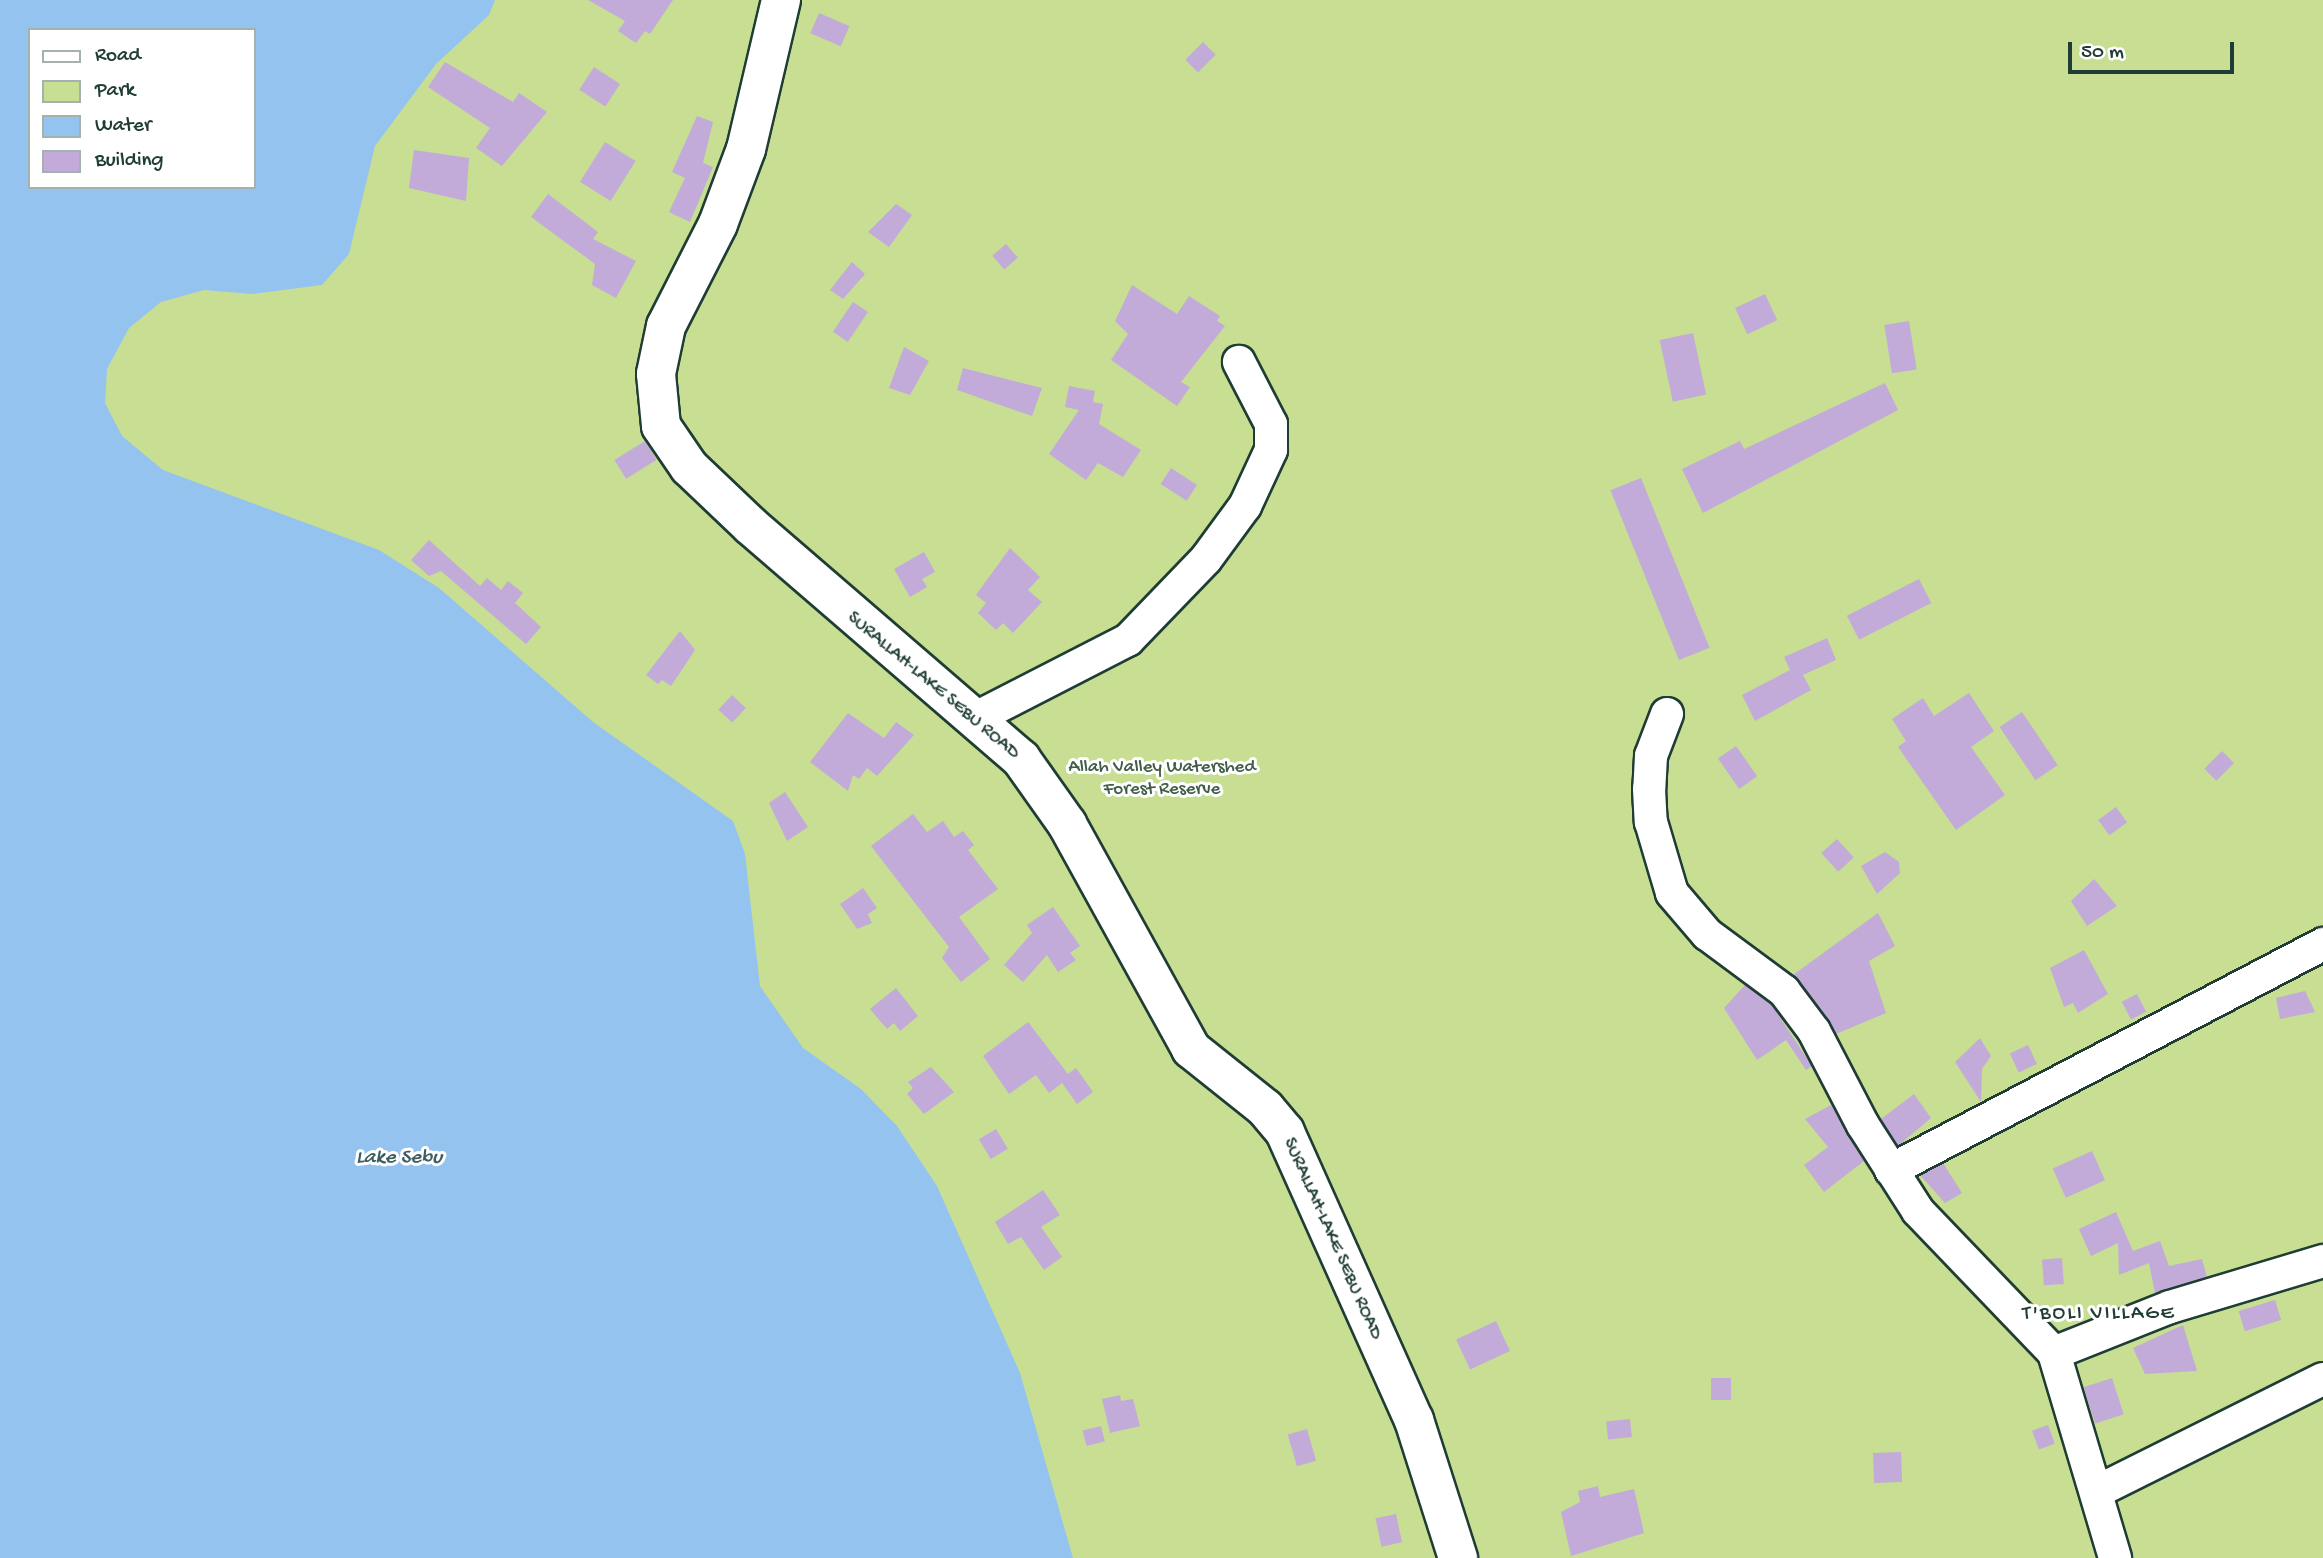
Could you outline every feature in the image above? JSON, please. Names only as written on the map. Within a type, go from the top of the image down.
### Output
[{"type":"main road","name":"SURALLAH-LAKE SEBU ROAD","points":[[782,0],[746,149],[718,224],[666,326],[656,374],[661,426],[689,467],[751,526],[1021,759],[1067,824],[1191,1049],[1265,1108],[1285,1132],[1414,1420],[1458,1558]]},
{"type":"street","points":[[974,719],[1128,640],[1206,559],[1245,506],[1271,450],[1271,424],[1240,362]]},
{"type":"street","points":[[1667,714],[1651,757],[1649,789],[1651,822],[1672,892],[1707,934],[1784,991],[1814,1031],[1891,1170],[1956,1254],[2054,1353],[2098,1491],[2115,1558]]},
{"type":"street","points":[[1891,1170],[2323,944]]},
{"type":"street","points":[[2054,1353],[2170,1307],[2323,1261]]},
{"type":"street","points":[[2098,1491],[2323,1379]]},
{"type":"green space","name":"Allah Valley Watershed Forest Reserve","points":[[0,0],[2323,0],[2323,1558],[0,1558]]},
{"type":"water","name":"Lake Sebu","points":[[0,0],[495,0],[489,15],[436,64],[375,146],[349,254],[322,285],[253,294],[204,290],[161,302],[129,328],[107,369],[105,403],[122,436],[163,470],[379,550],[439,588],[593,722],[733,821],[745,854],[760,986],[803,1048],[861,1089],[897,1126],[937,1186],[1020,1373],[1073,1558],[0,1558]]},
{"type":"building","points":[[588,0],[673,0],[650,34],[645,31],[636,43],[618,31],[625,21]]},
{"type":"building","points":[[819,13],[849,26],[841,46],[810,33]]},
{"type":"building","points":[[1203,42],[1216,55],[1198,72],[1185,60]]},
{"type":"building","points":[[445,62],[513,102],[519,93],[547,112],[502,166],[476,148],[490,128],[428,87]]},
{"type":"building","points":[[594,67],[620,84],[605,107],[579,90]]},
{"type":"building","points":[[697,116],[713,122],[703,163],[713,167],[690,222],[669,212],[685,178],[672,172]]},
{"type":"building","points":[[605,142],[636,161],[611,201],[580,182]]},
{"type":"building","points":[[414,150],[469,158],[466,201],[409,188]]},
{"type":"building","points":[[548,194],[598,232],[593,239],[636,261],[616,298],[592,285],[595,264],[531,217]]},
{"type":"building","points":[[896,204],[912,215],[889,247],[868,232]]},
{"type":"building","points":[[1006,244],[1018,258],[1004,269],[992,256]]},
{"type":"building","points":[[852,262],[865,274],[843,299],[830,290]]},
{"type":"building","points":[[1132,285],[1177,314],[1189,296],[1220,316],[1217,321],[1225,326],[1181,382],[1190,387],[1177,406],[1111,360],[1128,334],[1115,321]]},
{"type":"building","points":[[1765,294],[1777,320],[1747,334],[1735,308]]},
{"type":"building","points":[[853,302],[868,312],[848,342],[833,332]]},
{"type":"building","points":[[1909,321],[1917,369],[1892,373],[1884,325]]},
{"type":"building","points":[[1693,333],[1706,395],[1673,402],[1660,340]]},
{"type":"building","points":[[904,347],[929,361],[910,395],[889,388]]},
{"type":"building","points":[[963,368],[1042,388],[1032,416],[957,390]]},
{"type":"building","points":[[1885,383],[1898,410],[1703,513],[1682,469],[1740,441],[1744,449]]},
{"type":"building","points":[[1069,386],[1095,391],[1093,402],[1103,404],[1099,424],[1141,450],[1123,477],[1098,463],[1086,480],[1049,454],[1079,410],[1065,407]]},
{"type":"building","points":[[645,441],[657,460],[626,479],[614,460]]},
{"type":"building","points":[[1171,468],[1197,485],[1187,501],[1161,484]]},
{"type":"building","points":[[1641,478],[1710,648],[1679,660],[1610,490]]},
{"type":"building","points":[[429,540],[480,586],[487,578],[501,590],[508,581],[523,593],[515,603],[541,627],[526,644],[441,571],[429,576],[411,560]]},
{"type":"building","points":[[1010,548],[1040,577],[1028,590],[1042,602],[1013,633],[1003,623],[996,630],[978,613],[986,603],[976,595]]},
{"type":"building","points":[[924,552],[935,572],[922,579],[927,587],[910,597],[894,569]]},
{"type":"building","points":[[1919,579],[1931,603],[1859,640],[1847,616]]},
{"type":"building","points":[[680,631],[695,650],[671,686],[662,680],[658,684],[646,675]]},
{"type":"building","points":[[1827,638],[1836,660],[1803,675],[1811,690],[1755,721],[1742,695],[1790,670],[1784,657]]},
{"type":"building","points":[[1969,693],[1994,731],[1971,747],[2005,795],[1956,830],[1898,747],[1906,741],[1892,719],[1923,698],[1934,716]]},
{"type":"building","points":[[732,695],[746,708],[732,723],[718,710]]},
{"type":"building","points":[[2022,712],[2058,765],[2035,780],[2000,727]]},
{"type":"building","points":[[848,713],[884,738],[896,722],[914,735],[877,776],[867,768],[859,779],[853,775],[848,791],[810,762]]},
{"type":"building","points":[[1736,746],[1757,776],[1739,789],[1718,759]]},
{"type":"building","points":[[2222,751],[2234,763],[2216,781],[2204,769]]},
{"type":"building","points":[[785,792],[808,827],[787,841],[769,803]]},
{"type":"building","points":[[2116,807],[2127,822],[2109,835],[2098,820]]},
{"type":"building","points":[[913,814],[927,832],[943,821],[954,837],[963,831],[974,845],[968,850],[998,889],[959,917],[990,959],[961,982],[942,958],[949,947],[871,846]]},
{"type":"building","points":[[1837,839],[1854,858],[1838,872],[1821,853]]},
{"type":"building","points":[[1885,852],[1899,862],[1900,873],[1877,894],[1861,866]]},
{"type":"building","points":[[2094,879],[2117,906],[2087,926],[2071,901]]},
{"type":"building","points":[[863,888],[877,908],[868,914],[872,923],[857,929],[840,904]]},
{"type":"building","points":[[1053,907],[1080,946],[1070,953],[1076,960],[1058,972],[1047,955],[1023,982],[1004,965],[1032,933],[1027,925]]},
{"type":"building","points":[[1878,913],[1895,946],[1869,961],[1886,1013],[1836,1034],[1793,975]]},
{"type":"building","points":[[2084,950],[2108,994],[2078,1013],[2073,1003],[2064,1007],[2050,968]]},
{"type":"building","points":[[1745,985],[1771,1004],[1812,1066],[1806,1070],[1786,1040],[1757,1060],[1724,1008]]},
{"type":"building","points":[[896,988],[918,1016],[900,1031],[894,1023],[887,1029],[870,1009]]},
{"type":"building","points":[[2305,991],[2315,1012],[2280,1019],[2276,998]]},
{"type":"building","points":[[2137,994],[2146,1012],[2131,1020],[2122,1002]]},
{"type":"building","points":[[1028,1022],[1068,1074],[1076,1068],[1093,1092],[1077,1104],[1062,1083],[1049,1093],[1036,1075],[1009,1094],[983,1056]]},
{"type":"building","points":[[1980,1038],[1991,1056],[1982,1069],[1981,1102],[1955,1062]]},
{"type":"building","points":[[2028,1045],[2037,1064],[2019,1072],[2010,1053]]},
{"type":"building","points":[[931,1067],[954,1092],[924,1114],[907,1094],[913,1088],[908,1082]]},
{"type":"building","points":[[1914,1094],[1931,1118],[1898,1146],[1881,1119]]},
{"type":"building","points":[[1831,1105],[1864,1161],[1824,1192],[1804,1165],[1828,1147],[1805,1119]]},
{"type":"building","points":[[996,1129],[1008,1149],[991,1159],[979,1139]]},
{"type":"building","points":[[2092,1151],[2105,1180],[2066,1198],[2053,1168]]},
{"type":"building","points":[[1943,1163],[1962,1193],[1945,1203],[1920,1175]]},
{"type":"building","points":[[1043,1190],[1060,1215],[1041,1227],[1062,1257],[1044,1270],[1021,1237],[1008,1244],[995,1222]]},
{"type":"building","points":[[2116,1212],[2133,1251],[2160,1241],[2169,1266],[2202,1259],[2207,1277],[2155,1293],[2149,1263],[2119,1275],[2118,1243],[2091,1256],[2079,1229]]},
{"type":"building","points":[[2062,1258],[2064,1284],[2044,1285],[2042,1259]]},
{"type":"building","points":[[2275,1300],[2281,1320],[2245,1331],[2239,1311]]},
{"type":"building","points":[[1496,1321],[1510,1351],[1470,1370],[1456,1340]]},
{"type":"building","points":[[2183,1325],[2197,1371],[2145,1374],[2133,1348]]},
{"type":"building","points":[[1711,1378],[1731,1378],[1731,1400],[1711,1400]]},
{"type":"building","points":[[2112,1378],[2124,1414],[2095,1423],[2083,1387]]},
{"type":"building","points":[[1120,1395],[1121,1401],[1133,1399],[1140,1426],[1110,1433],[1102,1399]]},
{"type":"building","points":[[1630,1419],[1632,1437],[1608,1439],[1606,1422]]},
{"type":"building","points":[[2048,1425],[2055,1444],[2039,1450],[2032,1431]]},
{"type":"building","points":[[1101,1426],[1105,1442],[1086,1446],[1083,1431]]},
{"type":"building","points":[[1307,1429],[1316,1461],[1297,1466],[1288,1435]]},
{"type":"building","points":[[1901,1452],[1902,1482],[1874,1483],[1873,1453]]},
{"type":"building","points":[[1598,1486],[1600,1497],[1634,1489],[1644,1533],[1571,1556],[1561,1512],[1580,1502],[1578,1491]]},
{"type":"building","points":[[1396,1514],[1402,1542],[1381,1547],[1375,1518]]},
{"type":"district","name":"T'BOLI VILLAGE","points":[[2099,1315]]}]
